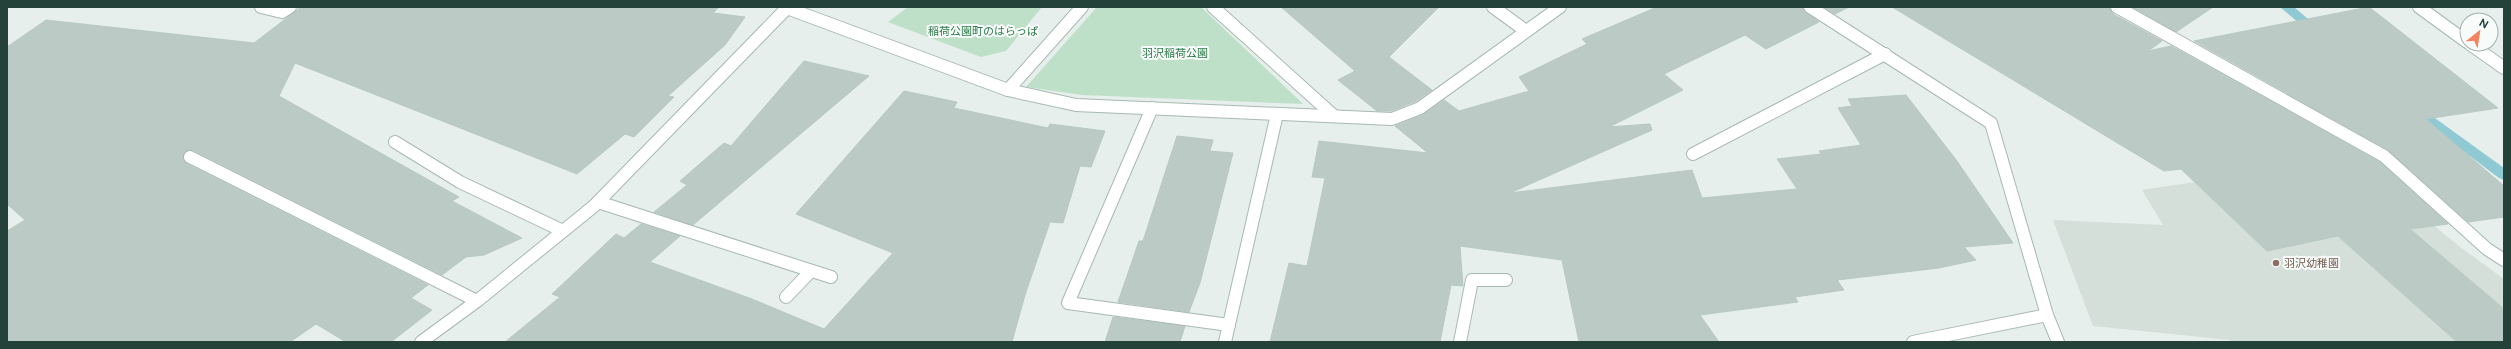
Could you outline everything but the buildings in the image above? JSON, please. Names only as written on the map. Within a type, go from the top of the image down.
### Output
[{"type":"street","points":[[262,7],[282,12],[290,7]]},
{"type":"street","points":[[421,342],[477,301],[598,202],[787,7],[1008,90],[1076,105],[1392,118],[1420,108],[1560,7]]},
{"type":"street","points":[[1008,90],[1082,7]]},
{"type":"street","points":[[1212,7],[1334,116]]},
{"type":"street","points":[[1493,7],[1526,31]]},
{"type":"street","points":[[1810,7],[1991,123],[2047,315],[2058,342]]},
{"type":"street","points":[[2117,7],[2384,156],[2487,248],[2504,260]]},
{"type":"street","points":[[2419,7],[2459,36]]},
{"type":"street","points":[[2481,52],[2504,68]]},
{"type":"street","points":[[1693,154],[1885,54]]},
{"type":"street","points":[[1152,108],[1068,303],[1229,325]]},
{"type":"street","points":[[1225,342],[1277,114]]},
{"type":"street","points":[[395,142],[460,182],[563,231]]},
{"type":"street","points":[[190,157],[477,301]]},
{"type":"street","points":[[598,202],[831,277]]},
{"type":"street","points":[[786,297],[811,270]]},
{"type":"street","points":[[1460,342],[1472,280],[1506,280]]},
{"type":"street","points":[[1913,342],[2047,315]]},
{"type":"shaded area","name":"羽沢幼稚園","points":[[2362,166],[2460,247],[2504,279],[2504,342],[2232,342],[2230,340],[2093,326],[2053,220],[2163,225],[2142,190],[2240,175]]},
{"type":"green space","name":"稲荷公園町のはらっぱ","points":[[908,7],[1042,7],[1006,51],[981,57],[888,22]]},
{"type":"green space","name":"羽沢稲荷公園","points":[[1097,7],[1201,7],[1303,104],[1082,95],[1026,87]]},
{"type":"waterway","points":[[2286,7],[2317,32]]},
{"type":"waterway","points":[[2414,107],[2504,175]]},
{"type":"place","name":"羽沢幼稚園","points":[[2276,263]]}]
